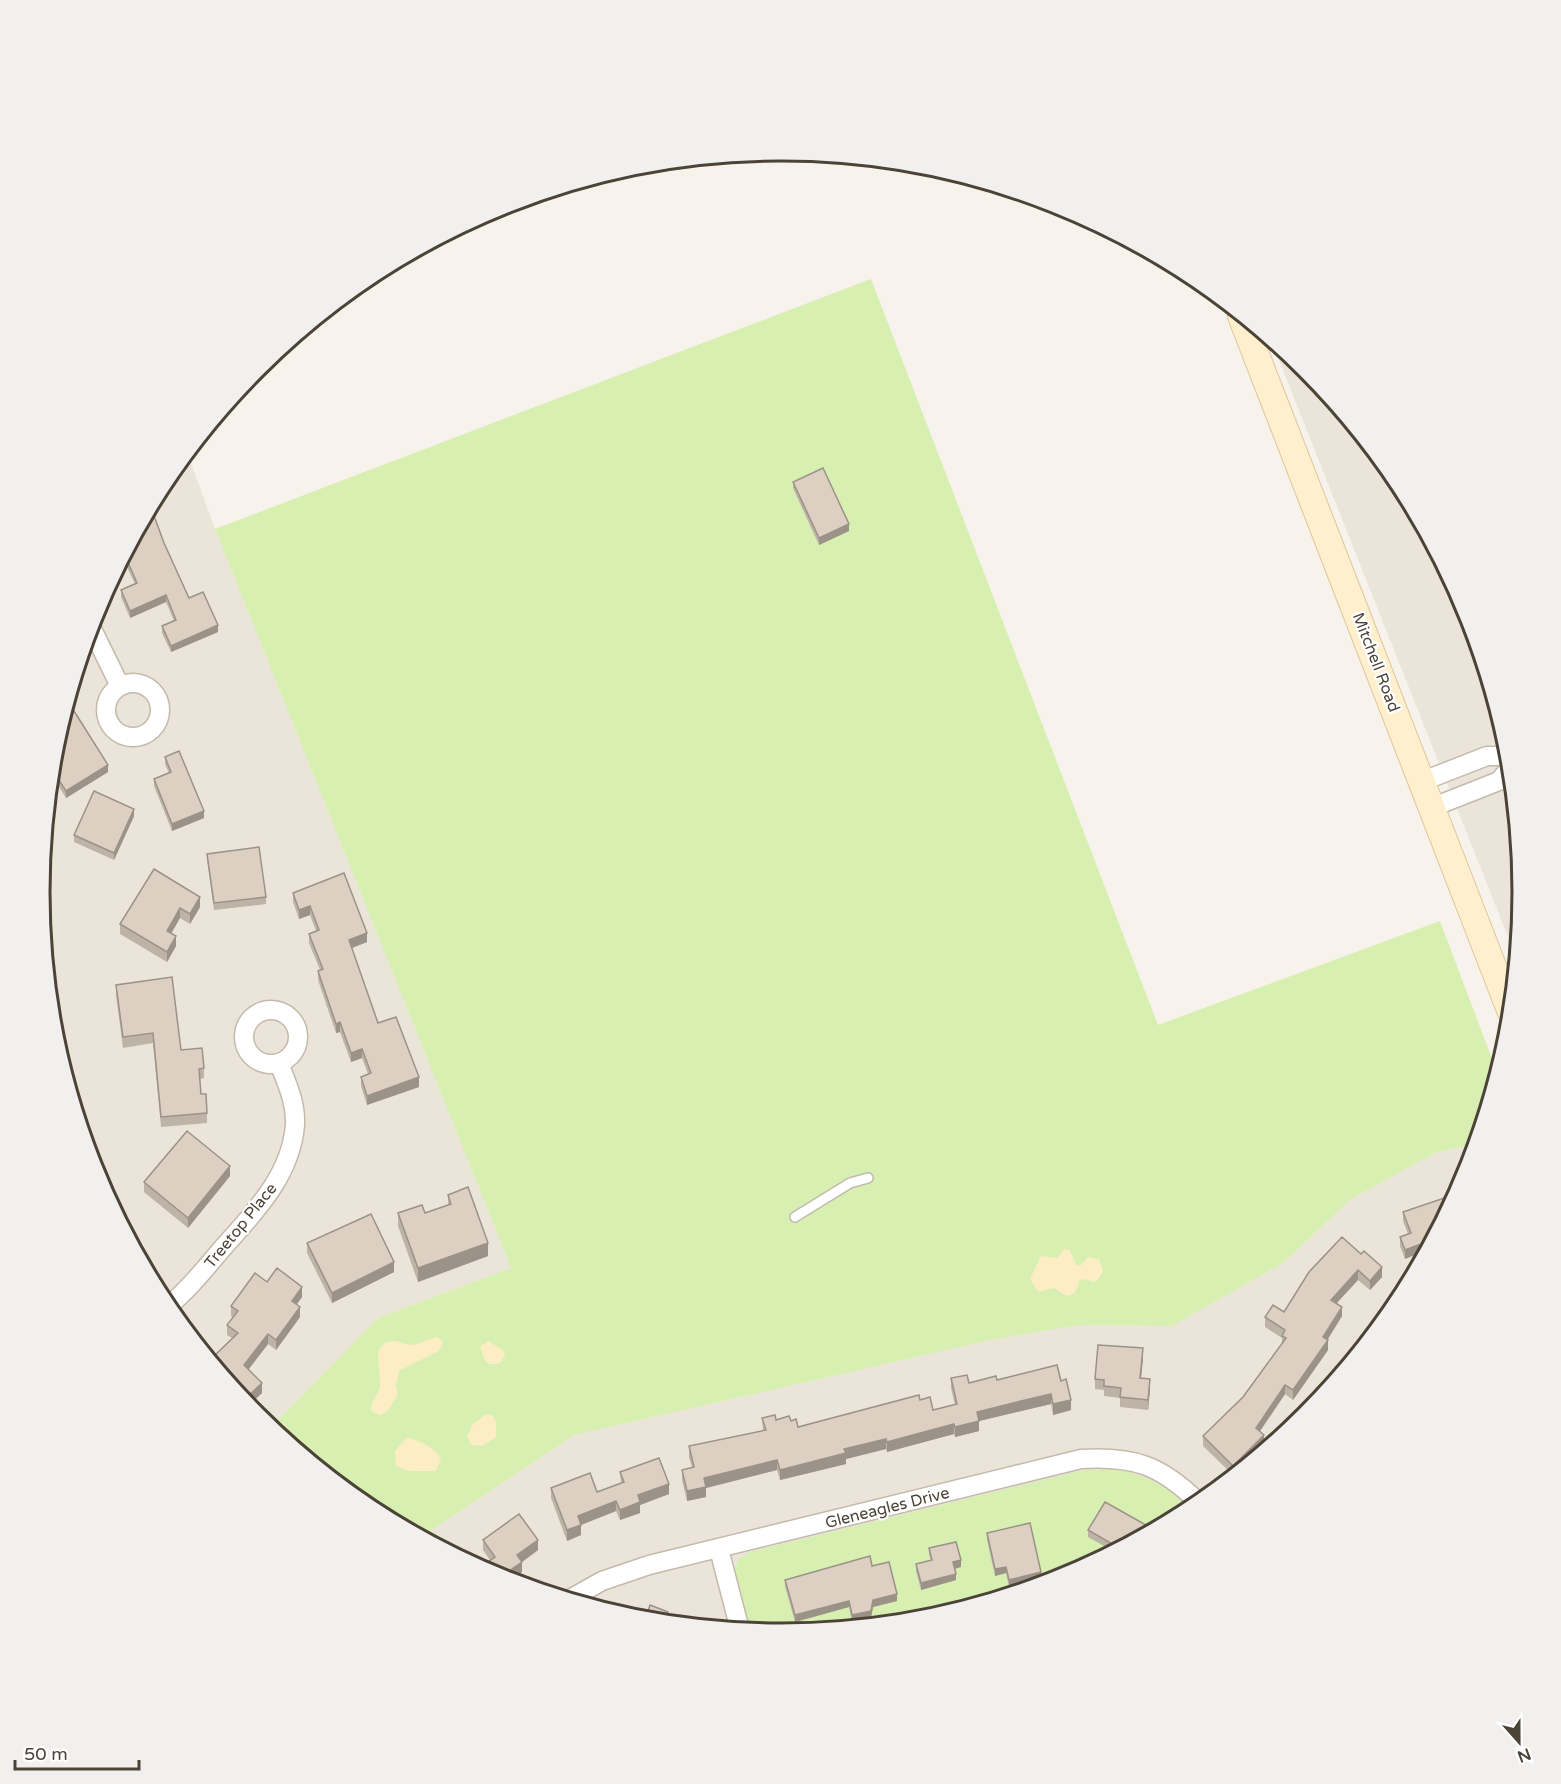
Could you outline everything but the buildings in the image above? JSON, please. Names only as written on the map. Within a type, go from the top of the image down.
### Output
[{"type":"street","name":"Mitchell Road","points":[[1246,329],[1504,994]]},
{"type":"street","points":[[96,637],[120,686]]},
{"type":"street","points":[[1423,781],[1487,756],[1498,756]]},
{"type":"street","points":[[1433,807],[1499,781],[1502,778]]},
{"type":"street","name":"Treetop Place","points":[[174,1300],[196,1279],[255,1212],[277,1181],[287,1159],[294,1135],[295,1110],[293,1098],[279,1063]]},
{"type":"street","name":"Gleneagles Drive","points":[[579,1594],[611,1578],[649,1565],[1081,1459],[1114,1457],[1143,1464],[1175,1480],[1192,1496]]},
{"type":"street","points":[[719,1549],[738,1621]]},
{"type":"lane","points":[[795,1216],[850,1183],[868,1178]]},
{"type":"shaded area","points":[[1278,357],[1330,410],[1388,486],[1414,526],[1456,612],[1487,703],[1505,797],[1512,892],[1510,941]]},
{"type":"shaded area","points":[[190,462],[215,529],[511,1268],[378,1318],[277,1421],[231,1374],[201,1337],[147,1257],[105,1172],[74,1081],[56,987],[51,940],[51,844],[64,749],[74,703],[105,612],[147,526]]},
{"type":"shaded area","points":[[1466,1146],[1456,1172],[1414,1258],[1360,1337],[1297,1409],[1226,1472],[1187,1500],[1104,1548],[1015,1584],[970,1598],[876,1617],[780,1623],[685,1617],[591,1598],[546,1584],[457,1548],[428,1532],[574,1435],[995,1339],[1078,1325],[1172,1326],[1283,1263],[1351,1199],[1435,1153]]},
{"type":"green space","points":[[871,279],[1158,1025],[1440,921],[1492,1058],[1466,1146],[1435,1153],[1351,1199],[1283,1263],[1172,1326],[1078,1325],[995,1339],[574,1435],[428,1532],[374,1500],[335,1472],[277,1421],[378,1318],[511,1268],[215,529]]},
{"type":"green space","points":[[1112,1469],[1136,1474],[1164,1487],[1183,1503],[1104,1548],[1015,1584],[970,1598],[876,1617],[780,1623],[749,1622],[735,1570],[738,1560],[750,1552],[1084,1470]]},
{"type":"sand","points":[[1064,1249],[1070,1250],[1076,1265],[1080,1266],[1088,1257],[1099,1259],[1103,1271],[1097,1281],[1080,1280],[1075,1293],[1067,1296],[1054,1288],[1038,1292],[1030,1279],[1041,1256],[1057,1258]]},
{"type":"sand","points":[[438,1337],[443,1343],[439,1351],[399,1371],[396,1385],[398,1395],[387,1412],[379,1415],[372,1412],[372,1405],[380,1386],[378,1359],[381,1347],[392,1341],[411,1345]]},
{"type":"sand","points":[[488,1341],[503,1350],[505,1356],[499,1364],[489,1364],[485,1361],[480,1347]]},
{"type":"sand","points":[[485,1415],[492,1415],[496,1422],[496,1437],[482,1446],[472,1445],[467,1437],[473,1424]]},
{"type":"sand","points":[[406,1438],[426,1445],[439,1455],[441,1459],[436,1471],[409,1471],[396,1466],[395,1451]]}]
